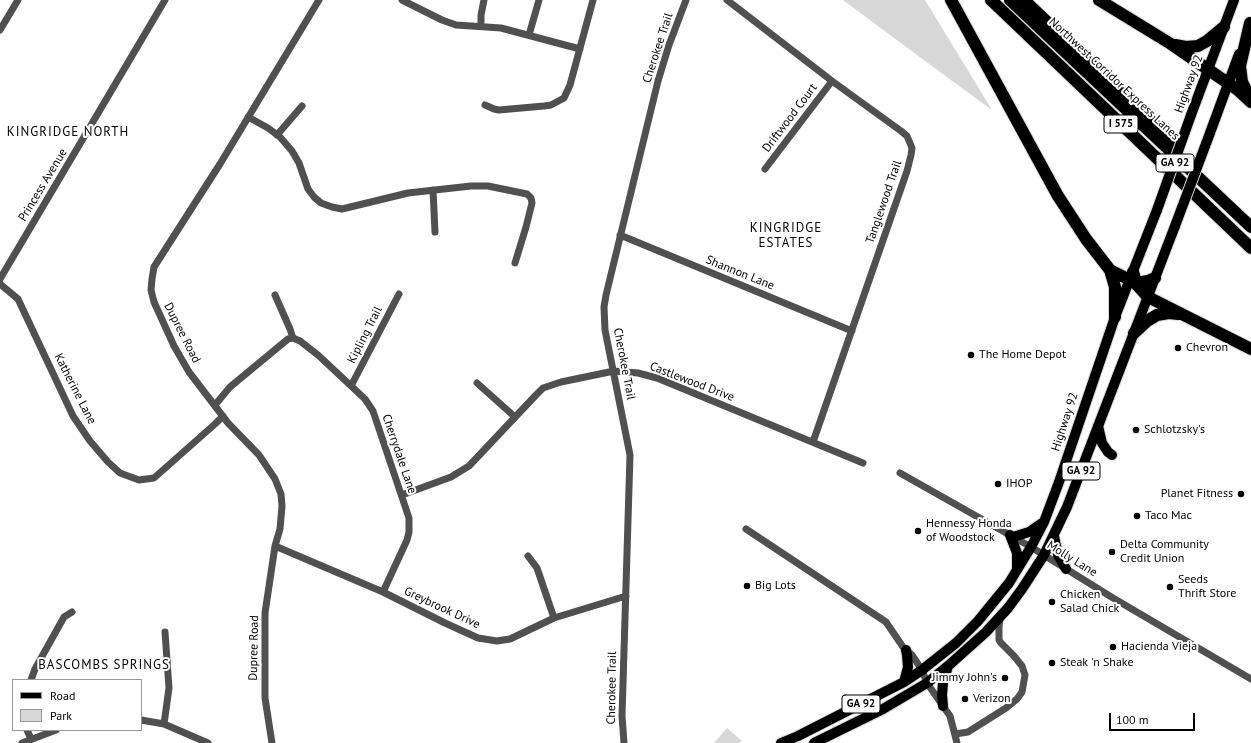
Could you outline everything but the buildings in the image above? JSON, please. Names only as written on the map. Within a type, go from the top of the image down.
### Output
[{"type":"highway","points":[[950,0],[1061,201],[1086,239],[1110,270],[1116,287],[1115,317]]},
{"type":"highway","name":"I 575","points":[[991,0],[1251,248]]},
{"type":"highway","name":"Northwest Corridor Express Lanes","points":[[1010,0],[1251,227]]},
{"type":"highway","name":"I 575","points":[[1024,0],[1251,217]]},
{"type":"highway","points":[[1098,0],[1172,44],[1251,101]]},
{"type":"highway","points":[[1251,22],[1240,66],[1242,82],[1251,101]]},
{"type":"highway","points":[[1172,44],[1186,47],[1198,46],[1207,41],[1224,27]]},
{"type":"highway","points":[[1110,270],[1133,278],[1148,281],[1155,278]]},
{"type":"highway","points":[[1133,278],[1148,297],[1251,348]]},
{"type":"highway","points":[[1134,334],[1147,321],[1157,314],[1180,314]]},
{"type":"main road","name":"Highway 92","points":[[781,743],[798,736],[904,682],[922,670],[956,643],[978,621],[1017,570],[1044,522],[1115,317],[1133,278],[1234,0]]},
{"type":"main road","name":"GA 92","points":[[814,743],[883,709],[927,682],[948,666],[975,643],[1000,616],[1022,589],[1044,555],[1067,507],[1176,226],[1251,22]]},
{"type":"main road","points":[[1098,426],[1104,448],[1112,456]]},
{"type":"main road","points":[[1017,570],[1017,553],[1012,536],[1029,532],[1044,522]]},
{"type":"main road","points":[[1054,536],[1058,556],[1066,569]]},
{"type":"main road","points":[[904,682],[908,668],[906,650]]},
{"type":"main road","points":[[943,706],[943,683],[948,666]]},
{"type":"street","points":[[0,30],[18,0]]},
{"type":"street","name":"Princess Avenue","points":[[0,279],[165,0]]},
{"type":"street","name":"Dupree Road","points":[[270,741],[265,698],[265,613],[275,546],[280,529],[282,494],[276,479],[259,455],[222,416],[189,372],[174,346],[154,302],[152,279],[154,267],[220,164],[318,0]]},
{"type":"street","points":[[402,0],[449,23],[463,26],[501,28],[580,49]]},
{"type":"street","points":[[481,26],[481,15],[484,0]]},
{"type":"street","points":[[529,35],[539,0]]},
{"type":"street","points":[[485,105],[499,110],[544,106],[558,102],[564,98],[580,49],[593,0]]},
{"type":"street","name":"Cherokee Trail","points":[[624,743],[622,716],[630,455],[605,330],[604,307],[658,81],[669,45],[686,0]]},
{"type":"street","name":"Tanglewood Trail","points":[[728,0],[832,81],[901,131],[907,136],[912,148],[907,171],[813,442]]},
{"type":"street","name":"Driftwood Court","points":[[765,169],[832,81]]},
{"type":"street","points":[[277,135],[302,106]]},
{"type":"street","points":[[248,117],[268,128],[292,151],[299,162],[308,189],[321,203],[332,207],[342,209],[408,193],[471,186],[488,186],[527,194],[531,198],[532,203],[515,263]]},
{"type":"street","points":[[433,190],[435,232]]},
{"type":"street","name":"Shannon Lane","points":[[620,235],[852,331]]},
{"type":"street","name":"Katherine Lane","points":[[0,284],[18,299],[73,416],[108,462],[120,473],[139,480],[154,478],[222,416]]},
{"type":"street","name":"Kipling Trail","points":[[351,386],[399,294]]},
{"type":"street","points":[[215,405],[230,387],[288,339],[293,338],[275,295]]},
{"type":"street","name":"Cherrydale Lane","points":[[293,338],[300,341],[318,355],[364,399],[373,411],[409,518],[409,532],[403,550],[383,592]]},
{"type":"street","name":"Castlewood Drive","points":[[402,495],[461,472],[477,458],[543,388],[561,382],[614,371],[638,373],[657,378],[863,463]]},
{"type":"street","points":[[477,383],[515,417]]},
{"type":"street","name":"Molly Lane","points":[[900,473],[1031,547],[1113,598],[1251,679]]},
{"type":"street","points":[[746,529],[889,625],[922,670],[927,682],[950,716],[957,743]]},
{"type":"street","name":"Greybrook Drive","points":[[275,546],[383,592],[478,638],[497,641],[510,639],[554,618],[626,596]]},
{"type":"street","points":[[528,556],[537,568],[554,618]]},
{"type":"street","points":[[31,679],[35,669],[64,617],[72,612]]},
{"type":"street","points":[[955,734],[968,732],[1006,708],[1017,699],[1022,692],[1025,676],[1022,666],[999,640],[1000,616]]},
{"type":"street","points":[[164,724],[169,688],[165,632]]},
{"type":"street","points":[[142,720],[164,724],[208,743]]},
{"type":"street","points":[[27,731],[31,739]]},
{"type":"street","points":[[22,743],[53,731]]},
{"type":"green space","points":[[843,0],[925,0],[992,110],[940,72]]},
{"type":"green space","points":[[727,728],[742,741],[739,743],[714,743]]},
{"type":"place","name":"Chevron","points":[[1178,348]]},
{"type":"place","name":"The Home Depot","points":[[971,355]]},
{"type":"place","name":"Schlotzsky's","points":[[1136,430]]},
{"type":"place","name":"IHOP","points":[[998,484]]},
{"type":"place","name":"Planet Fitness","points":[[1241,494]]},
{"type":"place","name":"Taco Mac","points":[[1137,516]]},
{"type":"place","name":"Hennessy Honda of Woodstock","points":[[918,531]]},
{"type":"place","name":"Delta Community Credit Union","points":[[1112,552]]},
{"type":"place","name":"Big Lots","points":[[747,586]]},
{"type":"place","name":"Seeds Thrift Store","points":[[1170,587]]},
{"type":"place","name":"Chicken Salad Chick","points":[[1052,602]]},
{"type":"place","name":"Hacienda Vieja","points":[[1113,647]]},
{"type":"place","name":"Steak 'n Shake","points":[[1052,663]]},
{"type":"place","name":"Jimmy John's","points":[[1005,678]]},
{"type":"place","name":"Verizon","points":[[965,699]]},
{"type":"district","name":"KINGRIDGE NORTH","points":[[68,132]]},
{"type":"district","name":"KINGRIDGE ESTATES","points":[[786,236]]},
{"type":"district","name":"BASCOMBS SPRINGS","points":[[104,665]]}]
